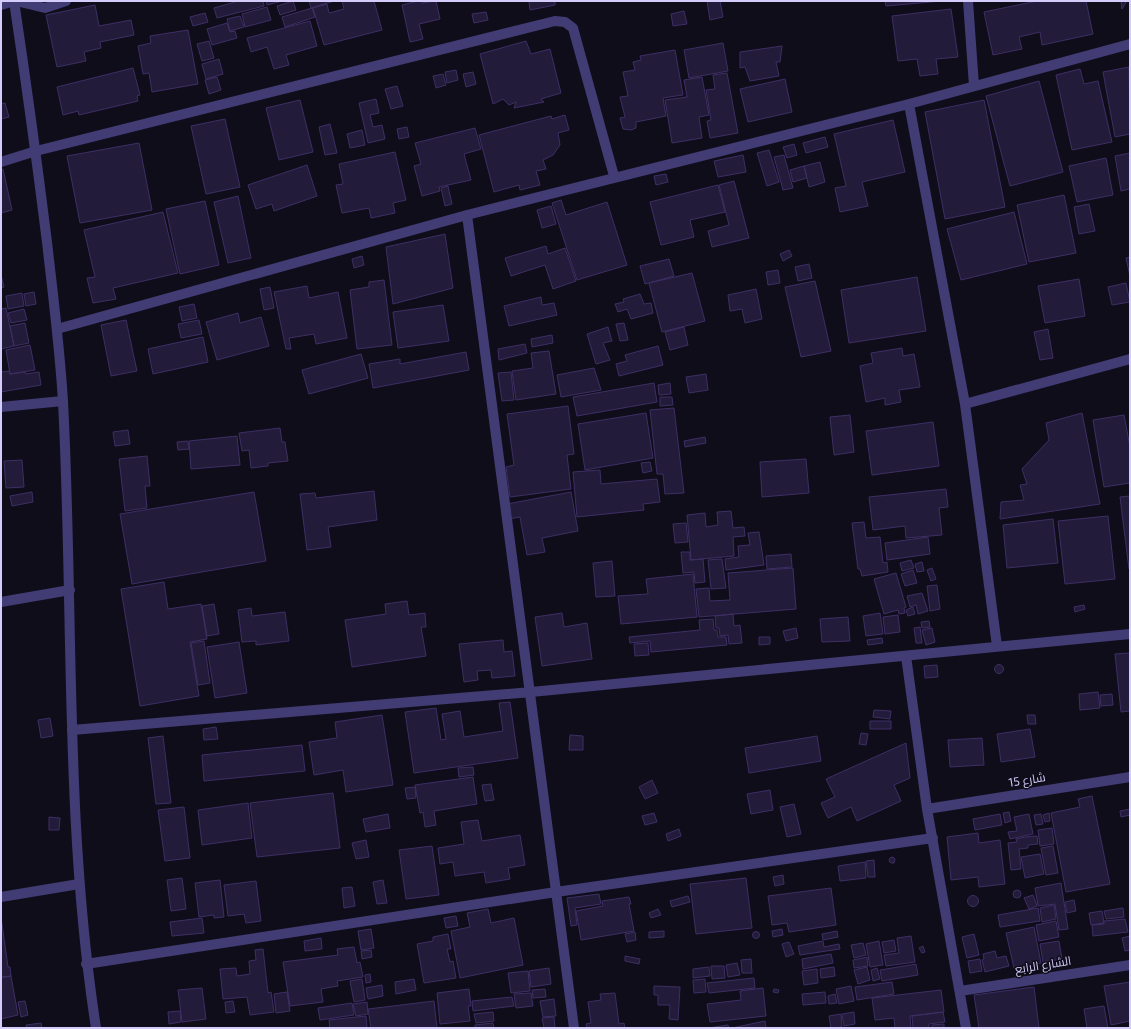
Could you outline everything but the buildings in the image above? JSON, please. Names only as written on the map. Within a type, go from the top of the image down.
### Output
[{"type":"street","points":[[14,1],[36,151],[57,329],[63,401],[70,590],[72,730],[79,884],[86,964],[96,1028]]},
{"type":"street","points":[[1,5],[14,1],[45,8],[66,1]]},
{"type":"street","points":[[968,1],[974,86]]},
{"type":"street","points":[[1,162],[36,151],[555,21],[565,22],[573,28],[614,176]]},
{"type":"street","points":[[57,329],[467,215],[614,176],[909,104],[1130,44]]},
{"type":"street","points":[[909,104],[965,404],[997,646]]},
{"type":"street","points":[[467,215],[531,692],[574,1028]]},
{"type":"street","points":[[965,404],[1130,359]]},
{"type":"street","points":[[1,407],[63,401]]},
{"type":"street","points":[[1,602],[70,590]]},
{"type":"street","points":[[72,730],[531,692],[1130,634]]},
{"type":"street","points":[[906,656],[927,809],[966,1028]]},
{"type":"street","name":"شارع 15","points":[[927,809],[1130,777]]},
{"type":"street","points":[[86,964],[556,892],[933,838]]},
{"type":"street","points":[[1,897],[79,884]]},
{"type":"street","name":"الشارع الرابع","points":[[960,991],[1130,965]]}]
